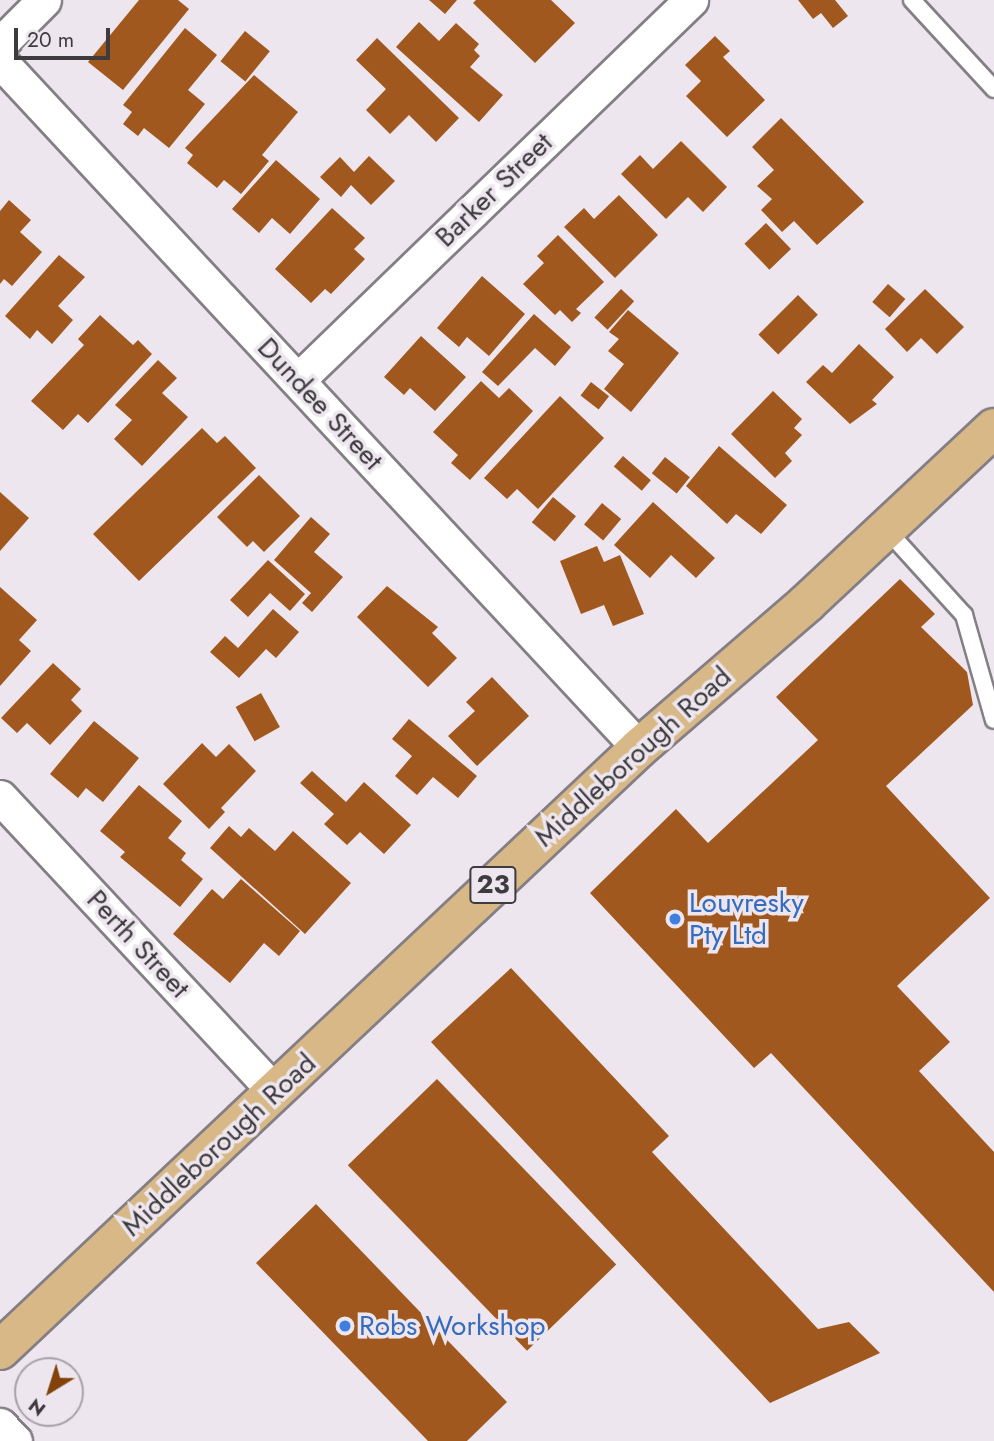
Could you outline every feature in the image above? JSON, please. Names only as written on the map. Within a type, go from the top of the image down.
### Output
[{"type":"main road","name":"Middleborough Road","points":[[0,1350],[639,748],[886,529],[994,428]]},
{"type":"street","points":[[0,44],[44,0]]},
{"type":"street","name":"Barker Street","points":[[298,380],[691,0]]},
{"type":"street","name":"Dundee Street","points":[[0,61],[639,748]]},
{"type":"street","name":"Perth Street","points":[[0,797],[275,1092]]},
{"type":"street","points":[[0,1424],[16,1441]]},
{"type":"lane","points":[[913,0],[994,89]]},
{"type":"lane","points":[[886,529],[964,615],[994,720]]},
{"type":"building","points":[[139,0],[178,0],[189,9],[123,90],[88,62]]},
{"type":"building","points":[[429,0],[457,0],[445,14]]},
{"type":"building","points":[[476,0],[551,0],[575,23],[535,63],[473,3]]},
{"type":"building","points":[[798,0],[835,0],[848,16],[833,28],[821,13],[813,19]]},
{"type":"building","points":[[419,22],[439,41],[456,23],[479,44],[474,50],[480,56],[470,67],[503,95],[479,122],[396,47]]},
{"type":"building","points":[[185,28],[217,55],[188,90],[205,104],[169,148],[144,128],[138,136],[123,124],[132,112],[123,105]]},
{"type":"building","points":[[245,31],[270,51],[245,81],[220,61]]},
{"type":"building","points":[[715,36],[730,51],[723,57],[765,100],[727,137],[686,96],[701,81],[685,65]]},
{"type":"building","points":[[377,38],[459,118],[436,142],[409,115],[390,134],[366,110],[386,89],[356,60]]},
{"type":"building","points":[[254,75],[298,112],[262,155],[269,161],[241,194],[224,180],[217,188],[187,163],[193,155],[185,148]]},
{"type":"building","points":[[781,118],[864,202],[817,245],[794,221],[782,232],[761,210],[772,199],[757,186],[774,170],[752,147]]},
{"type":"building","points":[[681,141],[727,187],[703,212],[688,197],[666,219],[621,174],[640,155],[653,169]]},
{"type":"building","points":[[369,156],[395,181],[371,205],[351,185],[341,197],[320,177],[340,157],[354,172]]},
{"type":"building","points":[[276,160],[320,199],[290,234],[272,218],[259,233],[232,209]]},
{"type":"building","points":[[619,195],[658,235],[615,278],[564,227],[584,208],[594,219]]},
{"type":"building","points":[[9,200],[31,220],[20,232],[42,252],[12,286],[4,279],[0,284],[0,211]]},
{"type":"building","points":[[332,208],[365,238],[354,249],[365,259],[331,294],[325,289],[311,303],[275,269]]},
{"type":"building","points":[[766,223],[791,249],[769,270],[744,244]]},
{"type":"building","points":[[558,235],[604,282],[576,309],[581,313],[572,322],[560,310],[555,315],[523,284],[544,263],[537,256]]},
{"type":"building","points":[[59,255],[85,277],[58,306],[73,320],[52,344],[37,330],[30,339],[5,316]]},
{"type":"building","points":[[482,276],[525,314],[489,356],[467,337],[459,347],[437,328]]},
{"type":"building","points":[[888,284],[905,299],[890,317],[872,302]]},
{"type":"building","points":[[621,289],[634,301],[608,330],[594,318]]},
{"type":"building","points":[[925,289],[964,327],[937,354],[921,338],[907,352],[885,329]]},
{"type":"building","points":[[798,295],[818,315],[778,354],[758,335]]},
{"type":"building","points":[[628,310],[679,353],[631,412],[604,389],[624,364],[608,351],[619,339],[609,332]]},
{"type":"building","points":[[534,314],[571,347],[555,366],[535,348],[498,386],[482,372]]},
{"type":"building","points":[[100,315],[133,345],[138,340],[152,354],[88,423],[78,414],[63,430],[31,401],[84,345],[78,339]]},
{"type":"building","points":[[421,336],[466,377],[435,411],[410,388],[404,395],[384,377]]},
{"type":"building","points":[[859,344],[894,377],[872,400],[877,404],[850,424],[806,382],[823,365],[832,373]]},
{"type":"building","points":[[158,360],[177,378],[162,393],[188,417],[142,466],[114,439],[132,420],[115,405]]},
{"type":"building","points":[[481,381],[499,398],[509,388],[533,411],[470,480],[451,463],[458,455],[433,432]]},
{"type":"building","points":[[591,382],[609,396],[599,410],[581,395]]},
{"type":"building","points":[[773,391],[802,419],[794,428],[802,435],[785,453],[792,461],[775,478],[731,434]]},
{"type":"building","points":[[560,396],[604,438],[538,509],[517,489],[507,499],[484,478]]},
{"type":"building","points":[[202,428],[217,443],[225,436],[256,468],[139,581],[93,534]]},
{"type":"building","points":[[719,446],[787,505],[761,534],[736,514],[727,524],[686,486]]},
{"type":"building","points":[[623,456],[651,480],[642,491],[614,467]]},
{"type":"building","points":[[665,457],[690,477],[677,493],[652,473]]},
{"type":"building","points":[[259,475],[300,516],[264,552],[253,541],[247,547],[217,517]]},
{"type":"building","points":[[0,492],[29,518],[0,551]]},
{"type":"building","points":[[553,497],[576,516],[555,542],[532,522]]},
{"type":"building","points":[[653,502],[715,558],[696,578],[671,555],[650,578],[614,545]]},
{"type":"building","points":[[602,503],[621,519],[603,541],[584,524]]},
{"type":"building","points":[[311,517],[330,534],[314,552],[343,577],[312,612],[302,603],[311,593],[274,560]]},
{"type":"building","points":[[597,546],[604,562],[620,555],[644,614],[613,626],[604,605],[581,614],[560,561]]},
{"type":"building","points":[[268,560],[305,594],[290,611],[270,593],[248,617],[230,600]]},
{"type":"building","points":[[900,579],[935,614],[921,627],[967,672],[973,705],[886,786],[990,898],[897,986],[950,1042],[919,1071],[994,1152],[994,1292],[771,1053],[754,1068],[590,893],[676,809],[708,843],[818,740],[776,697]]},
{"type":"building","points":[[387,586],[438,627],[432,633],[457,658],[428,687],[357,617]]},
{"type":"building","points":[[0,587],[37,620],[19,640],[31,651],[0,686]]},
{"type":"building","points":[[273,609],[299,632],[276,658],[266,649],[239,678],[210,652],[225,636],[238,648]]},
{"type":"building","points":[[53,663],[81,689],[71,700],[82,711],[50,745],[27,723],[17,733],[1,718]]},
{"type":"building","points":[[492,677],[529,716],[477,766],[448,736],[475,711],[466,702]]},
{"type":"building","points":[[261,693],[280,727],[255,741],[236,707]]},
{"type":"building","points":[[409,719],[477,776],[458,798],[433,777],[417,795],[395,776],[412,756],[392,739]]},
{"type":"building","points":[[94,721],[139,758],[103,802],[86,788],[78,798],[50,774]]},
{"type":"building","points":[[202,743],[216,757],[229,744],[256,771],[221,808],[225,812],[209,829],[163,784]]},
{"type":"building","points":[[312,771],[346,802],[364,782],[411,825],[384,854],[360,832],[347,845],[324,824],[334,814],[300,783]]},
{"type":"building","points":[[139,785],[182,821],[168,838],[186,853],[181,860],[203,879],[180,907],[120,857],[125,852],[100,831]]},
{"type":"building","points":[[229,826],[241,837],[249,828],[275,851],[293,831],[351,883],[305,934],[210,848]]},
{"type":"building","points":[[241,879],[300,931],[279,956],[264,943],[230,983],[173,934],[212,889],[223,899]]},
{"type":"building","points":[[511,968],[669,1136],[652,1152],[818,1329],[849,1322],[880,1353],[770,1403],[431,1042]]},
{"type":"building","points":[[437,1079],[616,1265],[527,1351],[348,1165]]},
{"type":"building","points":[[316,1204],[507,1402],[467,1441],[428,1441],[256,1263]]},
{"type":"place","name":"Louvresky Pty Ltd","points":[[675,919]]},
{"type":"place","name":"Robs Workshop","points":[[345,1326]]}]
